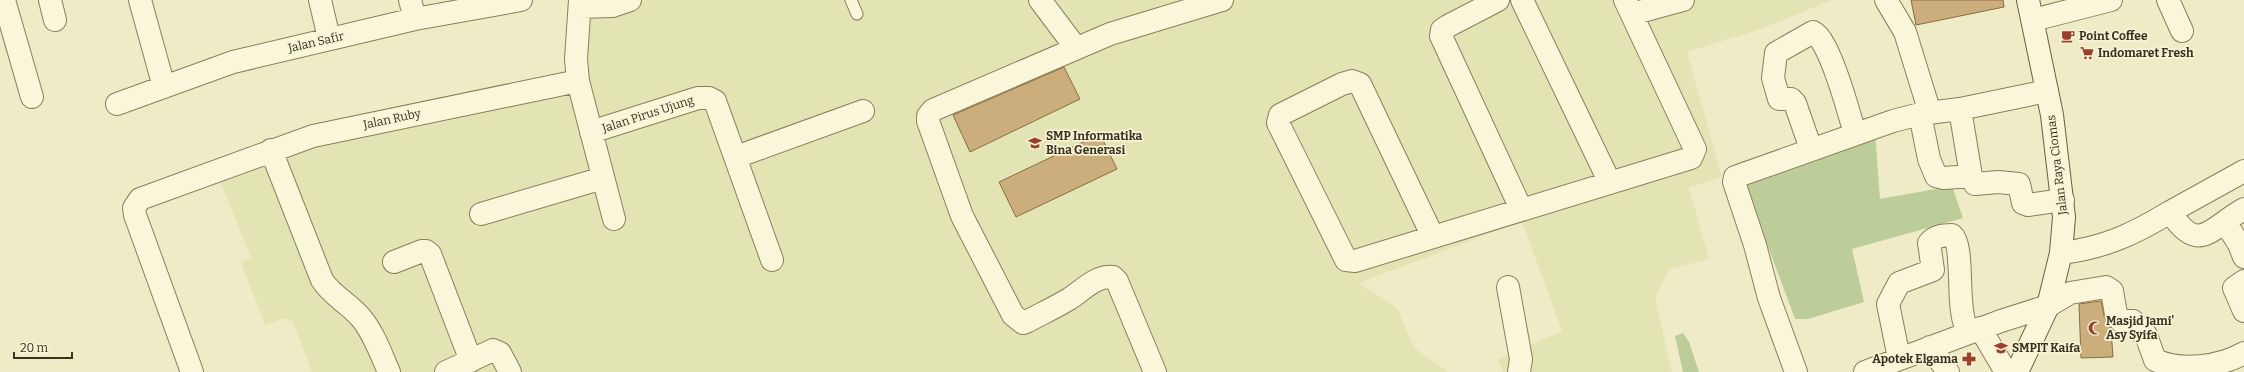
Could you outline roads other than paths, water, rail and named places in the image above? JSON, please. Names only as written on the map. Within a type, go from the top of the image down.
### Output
[{"type":"street","points":[[4,0],[32,97]]},
{"type":"street","points":[[140,0],[164,87]]},
{"type":"street","points":[[320,0],[329,38]]},
{"type":"street","name":"Jalan Safir","points":[[117,104],[233,62],[329,38],[412,10],[521,0]]},
{"type":"street","points":[[614,219],[576,70],[580,3],[612,6],[630,0]]},
{"type":"street","points":[[1040,0],[1076,48]]},
{"type":"street","points":[[1154,372],[1117,281],[1113,277],[1103,278],[1082,288],[1071,298],[1023,324],[1018,322],[962,216],[928,121],[928,116],[933,110],[1110,34],[1222,0]]},
{"type":"street","points":[[1498,0],[1448,26],[1442,30],[1441,36],[1521,209]]},
{"type":"street","points":[[1522,0],[1610,184]]},
{"type":"street","points":[[1433,237],[1360,84],[1352,81],[1342,84],[1280,115],[1278,123],[1346,260],[1355,262],[1521,209],[1610,184],[1691,158],[1695,149],[1628,7],[1682,0]]},
{"type":"street","points":[[1886,0],[1905,32],[1925,114],[1929,159],[1936,176],[1944,178],[1971,176]]},
{"type":"street","points":[[2031,10],[2111,0]]},
{"type":"street","points":[[2168,0],[2182,31]]},
{"type":"street","name":"Jalan Raya Ciomas","points":[[2017,372],[2048,306],[2061,253],[2063,200],[2047,92],[2031,10]]},
{"type":"street","points":[[1811,149],[1793,100],[1779,99],[1773,78],[1776,53],[1813,32],[1821,39],[1834,65],[1854,134]]},
{"type":"street","name":"Jalan Ruby","points":[[192,372],[135,215],[136,204],[146,196],[271,150],[320,134],[578,81]]},
{"type":"street","points":[[1796,372],[1768,298],[1755,245],[1734,182],[1738,175],[1854,134],[1925,114],[1960,109],[2047,92]]},
{"type":"street","name":"Jalan Pirus Ujung","points":[[591,132],[698,98],[709,98],[715,101],[772,260]]},
{"type":"street","points":[[1960,109],[1971,176],[1975,184],[1998,182],[2019,184],[2023,203],[2028,205],[2063,200]]},
{"type":"street","points":[[736,157],[863,112]]},
{"type":"street","points":[[271,150],[322,280],[333,295],[361,318],[375,341],[389,372]]},
{"type":"street","points":[[2061,253],[2087,250],[2118,240],[2136,232],[2244,171]]},
{"type":"street","points":[[481,214],[603,178]]},
{"type":"street","points":[[2170,212],[2182,229],[2190,235],[2200,236],[2244,209]]},
{"type":"street","points":[[2225,222],[2239,244],[2244,257]]},
{"type":"street","points":[[1895,364],[1888,304],[1899,283],[1933,270],[1929,243],[1933,239],[1941,236],[1952,235],[1956,240],[1959,285],[1965,326],[1975,330],[2006,372]]},
{"type":"street","points":[[394,262],[426,250],[430,254],[471,361]]},
{"type":"street","points":[[2244,281],[2234,288],[2244,311]]},
{"type":"street","points":[[1508,287],[1521,359],[1519,372]]},
{"type":"street","points":[[1865,372],[1895,364],[1930,347],[1975,330],[2048,306],[2070,293],[2106,287],[2112,291],[2116,314],[2122,321],[2133,320],[2142,334],[2146,335],[2155,360],[2174,366],[2199,369],[2232,360],[2244,353]]},
{"type":"street","points":[[1930,347],[1948,372]]},
{"type":"street","points":[[446,372],[493,350],[497,351],[503,357],[510,372]]},
{"type":"lane","points":[[851,0],[857,14]]},
{"type":"place","name":"Point Coffee","points":[[2068,36]]},
{"type":"place","name":"Indomaret Fresh","points":[[2087,53]]},
{"type":"place","name":"SMP Informatika Bina Generasi","points":[[1035,143]]},
{"type":"place","name":"Masjid Jami' Asy Syifa","points":[[2095,328]]},
{"type":"place","name":"SMPIT Kaifa","points":[[2001,348]]},
{"type":"place","name":"Apotek Elgama","points":[[1969,359]]}]
